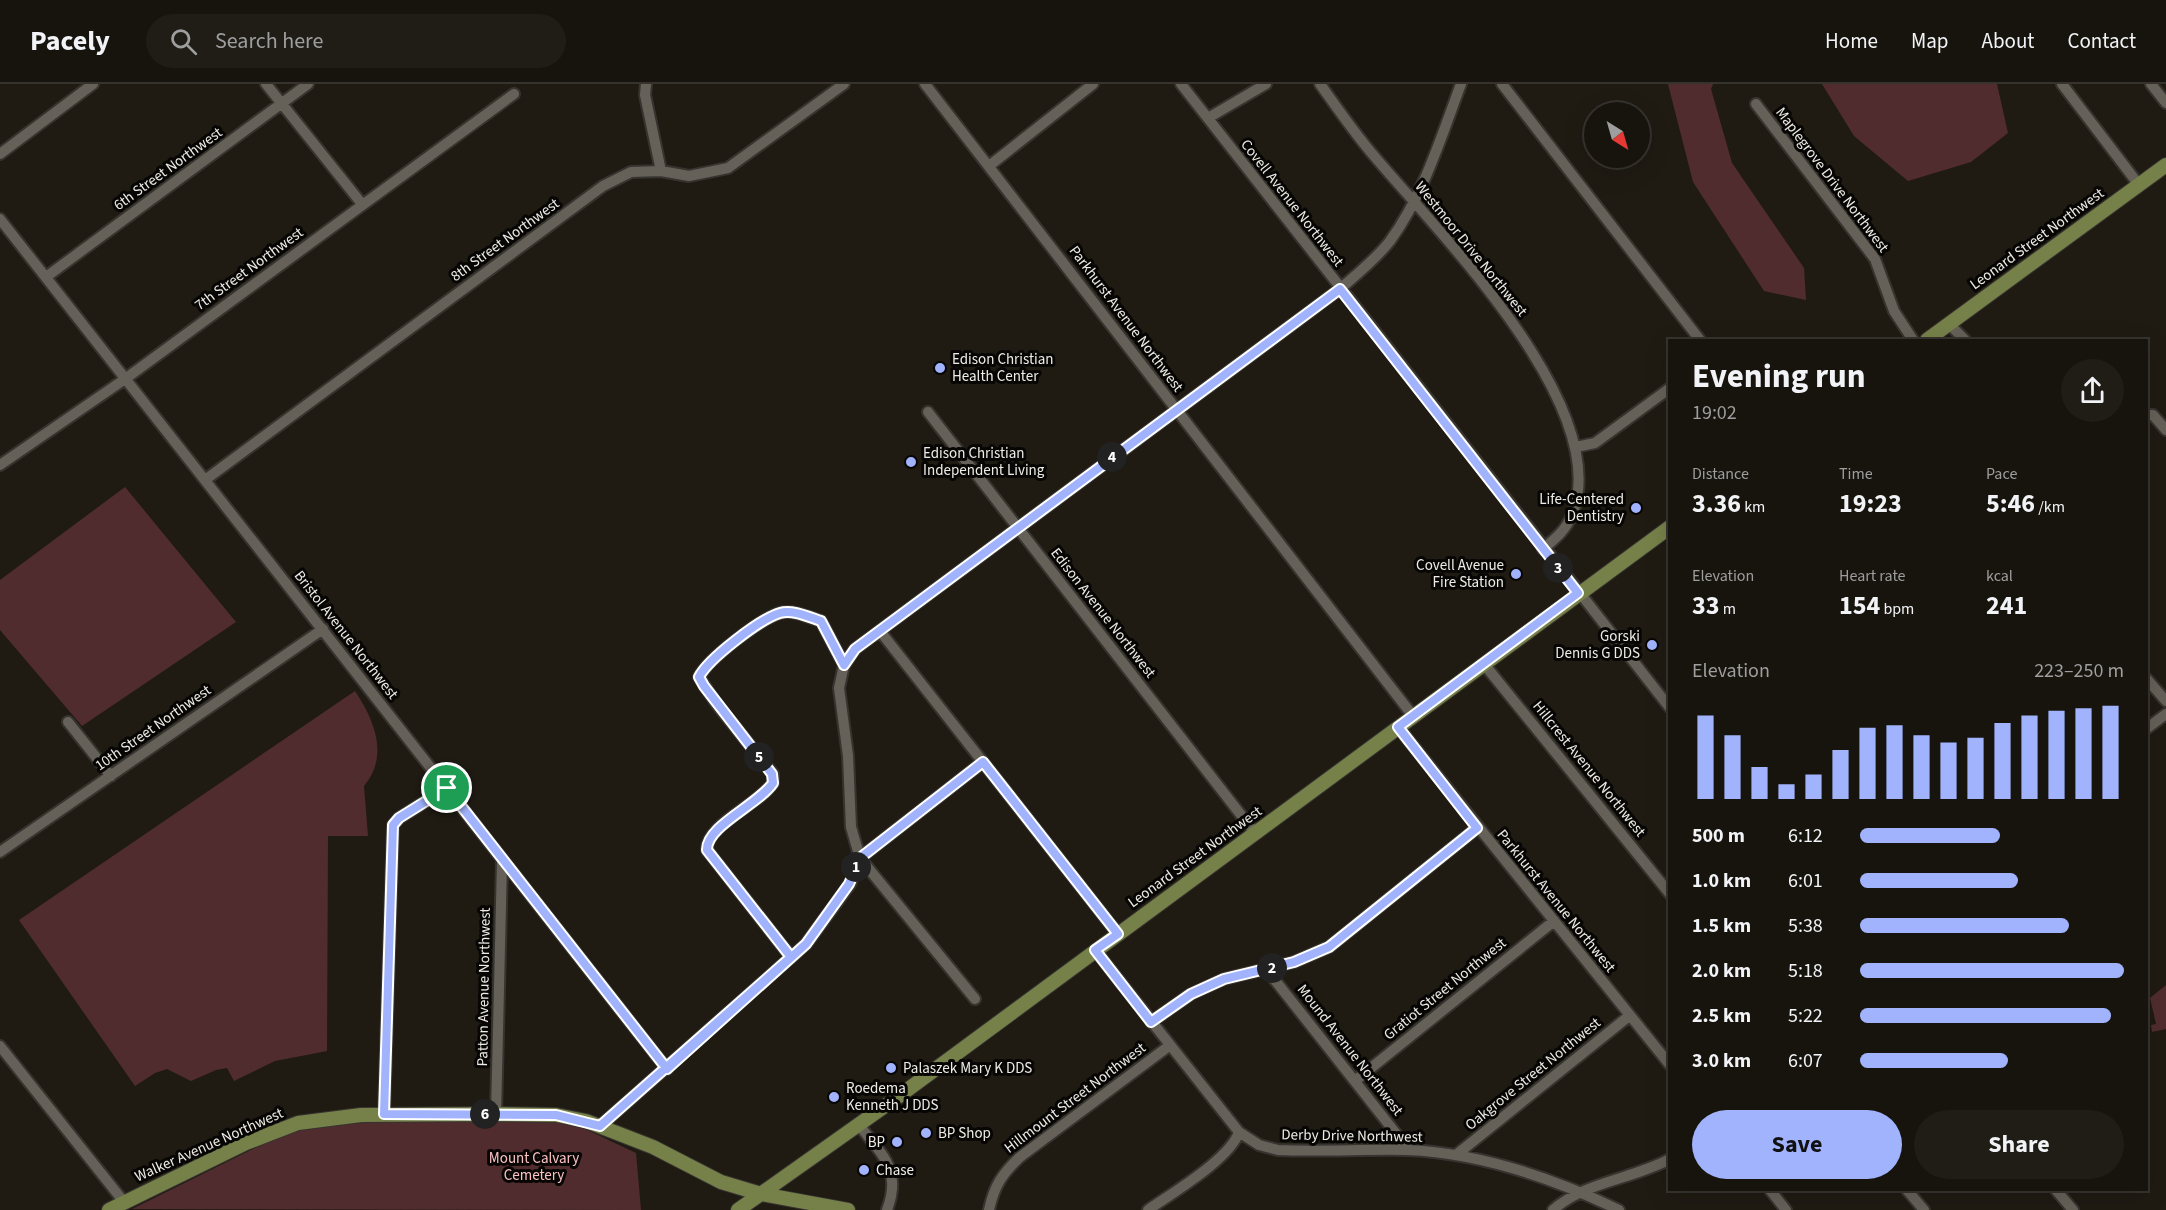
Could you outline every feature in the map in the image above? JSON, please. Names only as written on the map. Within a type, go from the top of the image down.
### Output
[{"type":"main road","name":"Leonard Street Northwest","points":[[1928,339],[2166,165]]},
{"type":"main road","name":"Leonard Street Northwest","points":[[738,1210],[859,1125],[1668,528]]},
{"type":"main road","name":"Walker Avenue Northwest","points":[[108,1210],[246,1143],[285,1127],[312,1120],[384,1114],[556,1115],[600,1126],[659,1150],[721,1182],[761,1194],[848,1210]]},
{"type":"street","points":[[0,154],[93,84]]},
{"type":"street","points":[[266,84],[362,204]]},
{"type":"street","name":"6th Street Northwest","points":[[46,278],[308,84]]},
{"type":"street","points":[[646,84],[645,95],[661,171]]},
{"type":"street","name":"8th Street Northwest","points":[[205,480],[603,186],[631,171],[661,171],[689,176],[728,168],[844,84]]},
{"type":"street","name":"Parkhurst Avenue Northwest","points":[[925,84],[1413,716]]},
{"type":"street","points":[[989,166],[1093,84]]},
{"type":"street","name":"Covell Avenue Northwest","points":[[1181,84],[1543,549],[1668,706]]},
{"type":"street","points":[[1208,118],[1266,84]]},
{"type":"street","name":"Westmoor Drive Northwest","points":[[1320,84],[1374,156],[1464,260],[1515,327],[1549,383],[1576,447],[1579,484],[1573,514],[1560,535],[1543,549]]},
{"type":"street","points":[[975,999],[860,858],[851,827],[848,756],[839,688],[844,665],[855,649],[1340,289],[1390,241],[1414,202],[1425,180],[1461,84]]},
{"type":"street","points":[[1502,84],[1699,339]]},
{"type":"street","points":[[2062,84],[2139,185]]},
{"type":"street","points":[[2151,84],[2166,104]]},
{"type":"street","name":"7th Street Northwest","points":[[0,465],[125,379],[514,94]]},
{"type":"street","name":"Maplegrove Drive Northwest","points":[[1756,104],[1875,259],[1894,311],[1912,339]]},
{"type":"street","name":"Bristol Avenue Northwest","points":[[0,219],[667,1069]]},
{"type":"street","points":[[1949,324],[1964,339]]},
{"type":"street","points":[[1576,447],[1595,443],[1668,389]]},
{"type":"street","name":"Edison Avenue Northwest","points":[[928,412],[1255,833]]},
{"type":"street","points":[[2148,415],[2153,415],[2166,430]]},
{"type":"street","points":[[791,957],[707,850],[707,842],[712,834],[754,803],[773,783],[772,774],[716,703],[699,677],[707,664],[780,612],[790,612],[821,621],[844,665]]},
{"type":"street","name":"10th Street Northwest","points":[[0,852],[322,629]]},
{"type":"street","points":[[880,631],[1118,934]]},
{"type":"street","name":"Hillcrest Avenue Northwest","points":[[1484,664],[1668,892]]},
{"type":"street","points":[[2148,680],[2166,701]]},
{"type":"street","points":[[2148,728],[2166,714]]},
{"type":"street","points":[[68,722],[111,776]]},
{"type":"street","name":"Parkhurst Avenue Northwest","points":[[1398,727],[1668,1063]]},
{"type":"street","points":[[600,1126],[806,944],[849,884],[860,858],[983,762]]},
{"type":"street","points":[[384,1114],[393,825],[399,818],[447,788]]},
{"type":"street","name":"Hillmount Street Northwest","points":[[1151,1022],[1191,994],[1224,979],[1294,962],[1329,947],[1477,828]]},
{"type":"street","name":"Patton Avenue Northwest","points":[[496,1114],[502,861]]},
{"type":"street","name":"Gratiot Street Northwest","points":[[1356,1080],[1554,921]]},
{"type":"street","name":"Derby Drive Northwest","points":[[1095,950],[1239,1132],[1259,1144],[1278,1150],[1408,1150],[1456,1155],[1580,1192],[1619,1210]]},
{"type":"street","name":"Mound Avenue Northwest","points":[[1267,970],[1356,1080],[1408,1150]]},
{"type":"street","name":"Oakgrove Street Northwest","points":[[1456,1155],[1629,1016]]},
{"type":"street","points":[[0,1046],[124,1202]]},
{"type":"street","name":"Hillmount Street Northwest","points":[[989,1210],[994,1189],[1003,1173],[1020,1157],[1169,1046]]},
{"type":"street","points":[[859,1125],[880,1152],[894,1178],[894,1190],[887,1210]]},
{"type":"street","points":[[1148,1210],[1222,1155],[1236,1140],[1239,1132]]},
{"type":"street","points":[[1553,1210],[1580,1192],[1643,1173],[1668,1160]]},
{"type":"street","points":[[1771,1191],[1786,1210]]},
{"type":"street","points":[[1908,1191],[1924,1210]]},
{"type":"street","points":[[2057,1191],[2073,1210]]},
{"type":"green space","points":[[1668,84],[1713,84],[1711,89],[1732,163],[1804,268],[1806,300],[1764,291],[1693,182]]},
{"type":"green space","points":[[1822,84],[1997,84],[2008,133],[1971,162],[1908,181],[1854,136]]},
{"type":"green space","points":[[125,487],[236,622],[82,726],[0,630],[0,580]]},
{"type":"green space","points":[[355,691],[373,726],[377,751],[372,775],[364,786],[368,836],[328,836],[327,1051],[275,1061],[234,1081],[227,1068],[216,1070],[191,1081],[167,1069],[155,1073],[135,1086],[19,920]]},
{"type":"green space","points":[[2166,985],[2166,1029],[2152,1032],[2151,1025],[2156,1024],[2150,998]]},
{"type":"green space","name":"Mount Calvary Cemetery","points":[[542,1120],[581,1127],[636,1153],[641,1210],[132,1209],[275,1138],[305,1129],[368,1122]]},
{"type":"place","name":"Edison Christian Health Center","points":[[940,368]]},
{"type":"place","name":"Edison Christian Independent Living","points":[[911,462]]},
{"type":"place","name":"Life-Centered Dentistry","points":[[1636,508]]},
{"type":"place","name":"Covell Avenue Fire Station","points":[[1516,574]]},
{"type":"place","name":"Gorski Dennis G DDS","points":[[1652,645]]},
{"type":"place","name":"Palaszek Mary K DDS","points":[[891,1068]]},
{"type":"place","name":"Roedema Kenneth J DDS","points":[[834,1097]]},
{"type":"place","name":"BP Shop","points":[[926,1133]]},
{"type":"place","name":"BP","points":[[897,1142]]},
{"type":"place","name":"Chase","points":[[864,1170]]},
{"type":"route","points":[[447,788],[399,818],[393,825],[384,1114],[556,1115],[600,1126],[667,1069],[791,957],[707,850],[707,842],[712,834],[754,803],[768,791],[773,783],[772,774],[716,703],[699,677],[707,664],[771,617],[780,612],[790,612],[821,621],[844,665],[855,649],[1340,289],[1578,593],[1398,727],[1477,828],[1329,947],[1294,962],[1224,979],[1191,994],[1151,1022],[1095,950],[1118,934],[983,762],[860,858],[849,884],[806,944],[667,1069],[447,788]]}]
